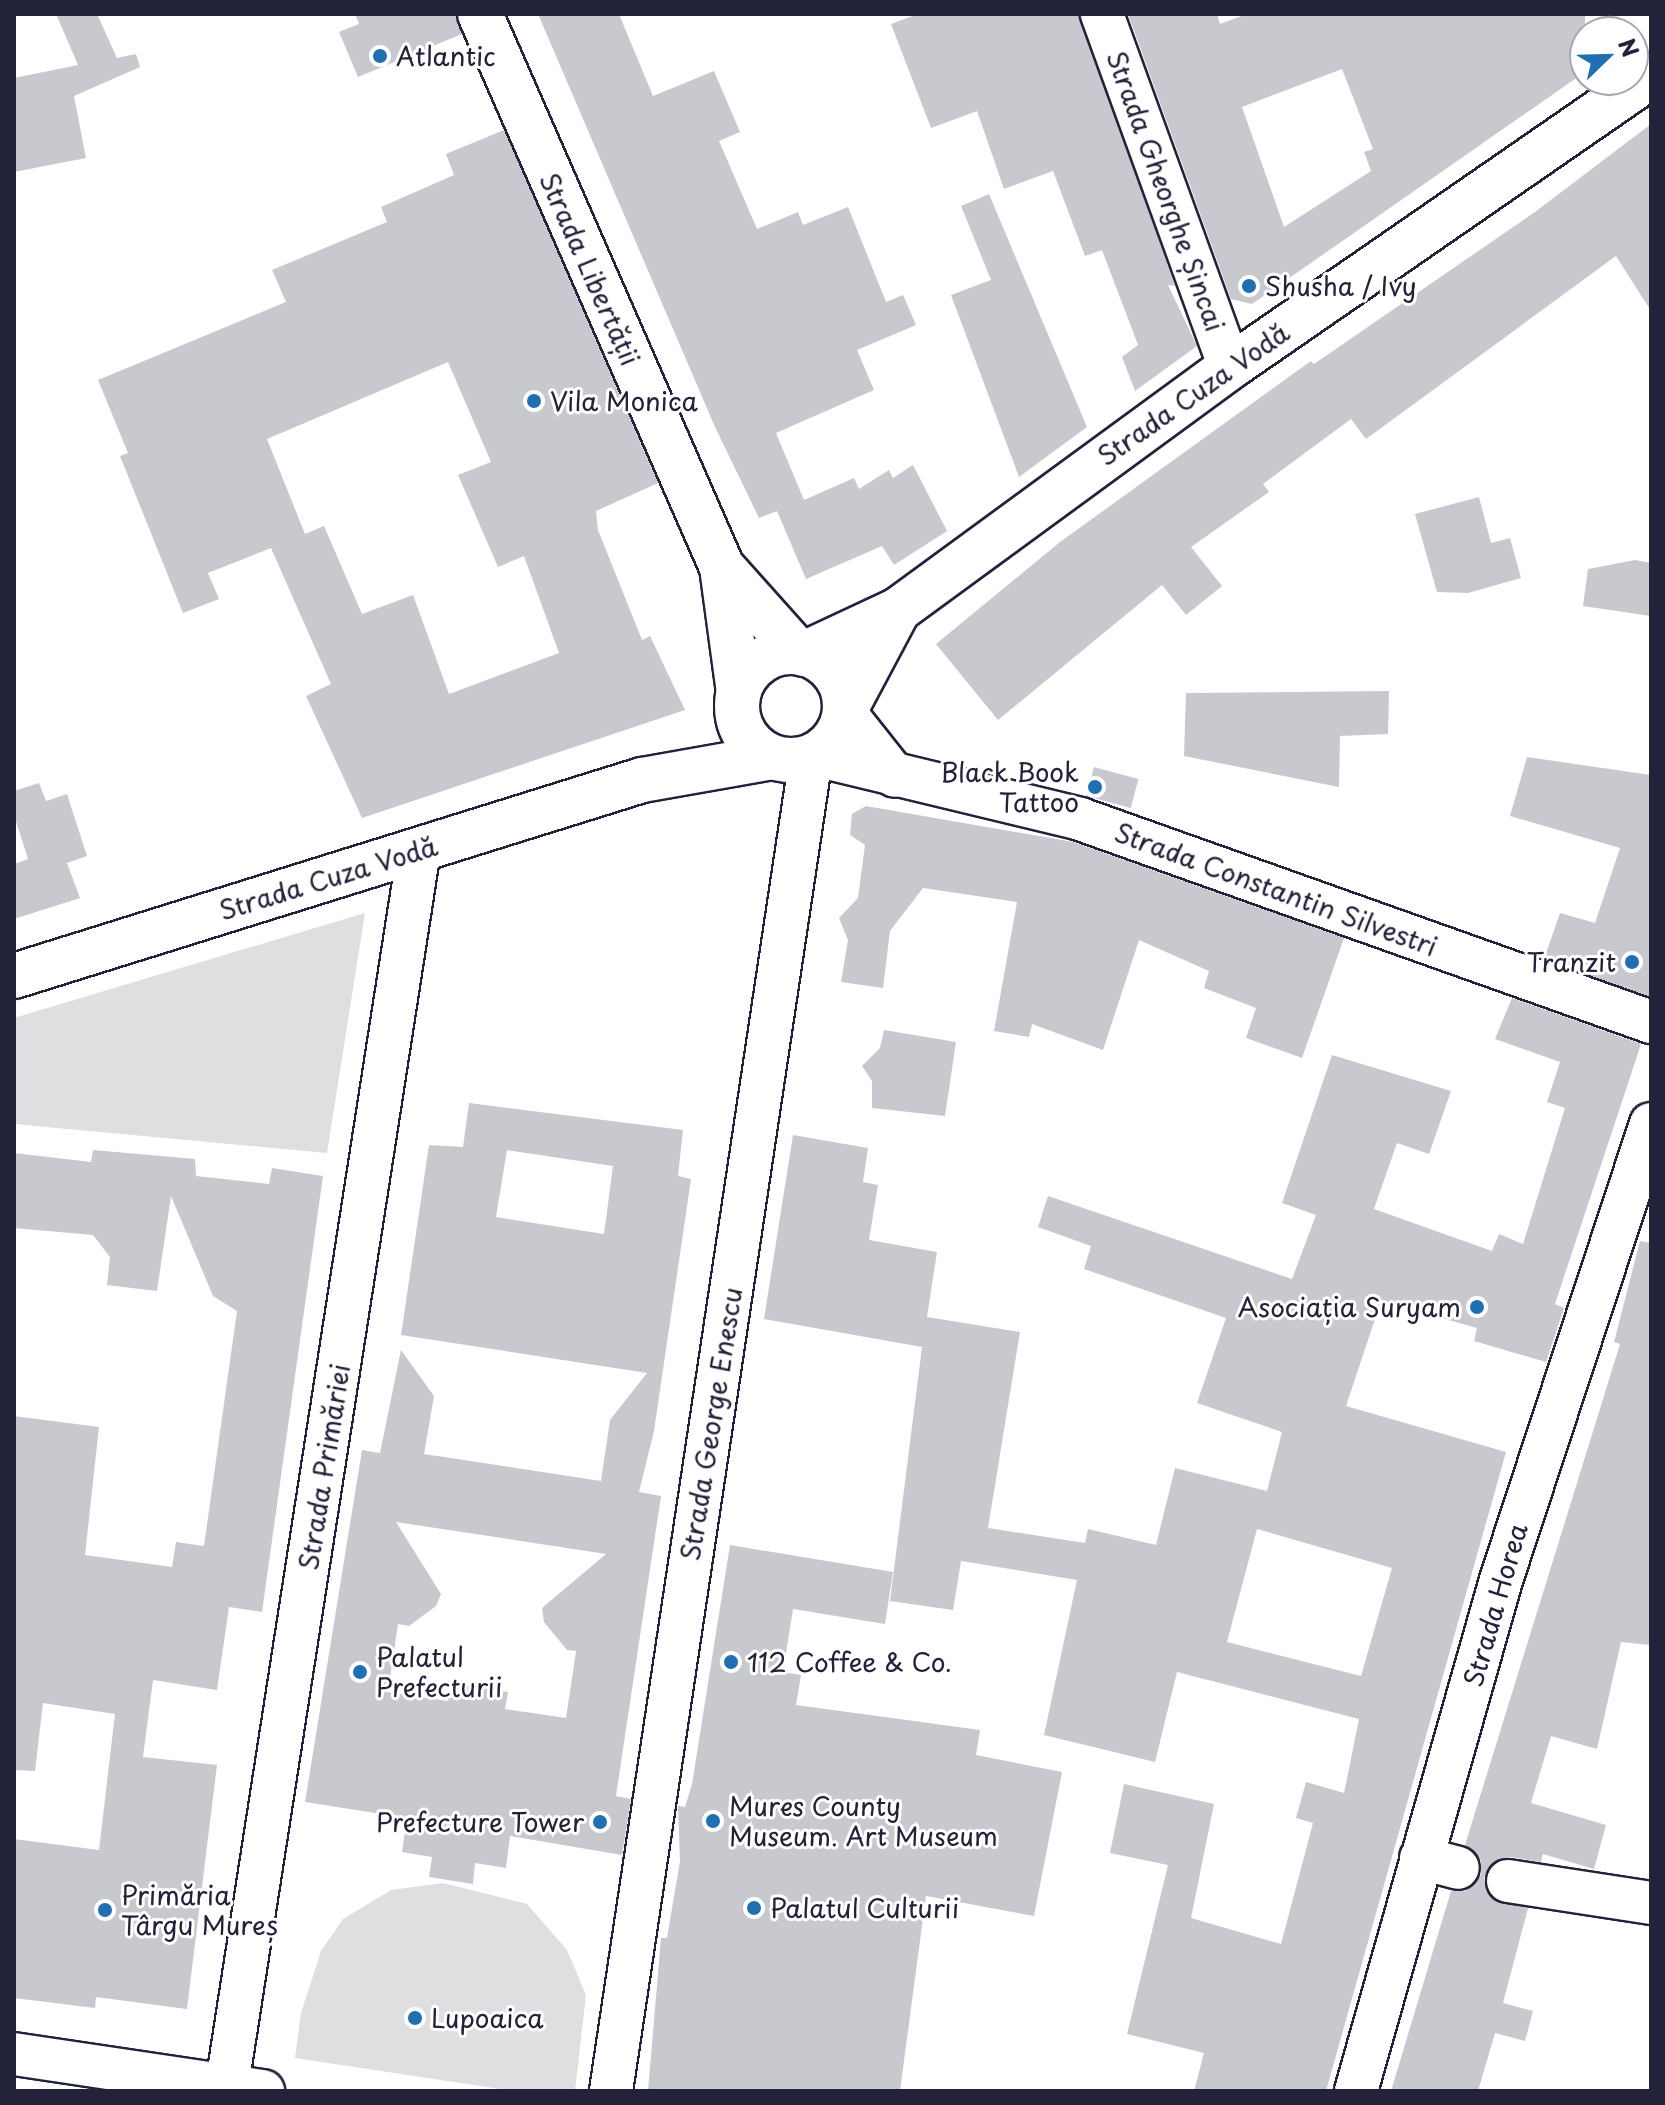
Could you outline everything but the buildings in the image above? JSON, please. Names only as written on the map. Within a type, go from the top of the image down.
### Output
[{"type":"main road","name":"Strada Libertății","points":[[480,14],[722,567],[739,703]]},
{"type":"main road","name":"Strada Cuza Vodă","points":[[801,653],[898,610],[1230,367],[1651,76]]},
{"type":"main road","name":"Strada Libertății","points":[[722,567],[801,653]]},
{"type":"main road","name":"Strada Cuza Vodă","points":[[846,710],[898,610]]},
{"type":"main road","points":[[801,653],[834,673],[846,710],[831,744],[800,756],[753,744],[739,703],[761,661],[801,653]]},
{"type":"main road","name":"Strada Cuza Vodă","points":[[642,780],[739,703]]},
{"type":"main road","name":"Strada Cuza Vodă","points":[[14,976],[642,780],[800,756]]},
{"type":"street","name":"Strada Gheorghe Șincai","points":[[1102,14],[1230,367]]},
{"type":"street","points":[[846,710],[909,780]]},
{"type":"street","name":"Strada Constantin Silvestri","points":[[800,756],[1080,819],[1651,1022]]},
{"type":"street","name":"Strada George Enescu","points":[[611,2091],[800,756]]},
{"type":"street","name":"Strada Primăriei","points":[[230,2089],[419,850]]},
{"type":"street","name":"Strada Horea","points":[[1356,2091],[1440,1863],[1568,1363],[1647,1150]]},
{"type":"street","points":[[1518,1884],[1651,1903]]},
{"type":"street","points":[[14,2054],[230,2089]]},
{"type":"shaded area","points":[[365,913],[327,1153],[14,1124],[14,1018]]},
{"type":"shaded area","points":[[443,1883],[527,1904],[567,1950],[586,1995],[575,2091],[514,2091],[295,2058],[301,2013],[321,1951],[343,1919],[391,1890]]},
{"type":"place","name":"Atlantic","points":[[380,56]]},
{"type":"place","name":"Shusha / Ivy","points":[[1249,286]]},
{"type":"place","name":"Vila Monica","points":[[534,401]]},
{"type":"place","name":"Black Book Tattoo","points":[[1095,787]]},
{"type":"place","name":"Tranzit","points":[[1632,962]]},
{"type":"place","name":"Asociația Suryam","points":[[1477,1307]]},
{"type":"place","name":"112 Coffee & Co.","points":[[731,1662]]},
{"type":"place","name":"Palatul Prefecturii","points":[[360,1672]]},
{"type":"place","name":"Mures County Museum. Art Museum","points":[[713,1821]]},
{"type":"place","name":"Prefecture Tower","points":[[600,1822]]},
{"type":"place","name":"Palatul Culturii","points":[[754,1908]]},
{"type":"place","name":"Primăria Târgu Mureș","points":[[105,1910]]},
{"type":"place","name":"Lupoaica","points":[[415,2018]]}]
